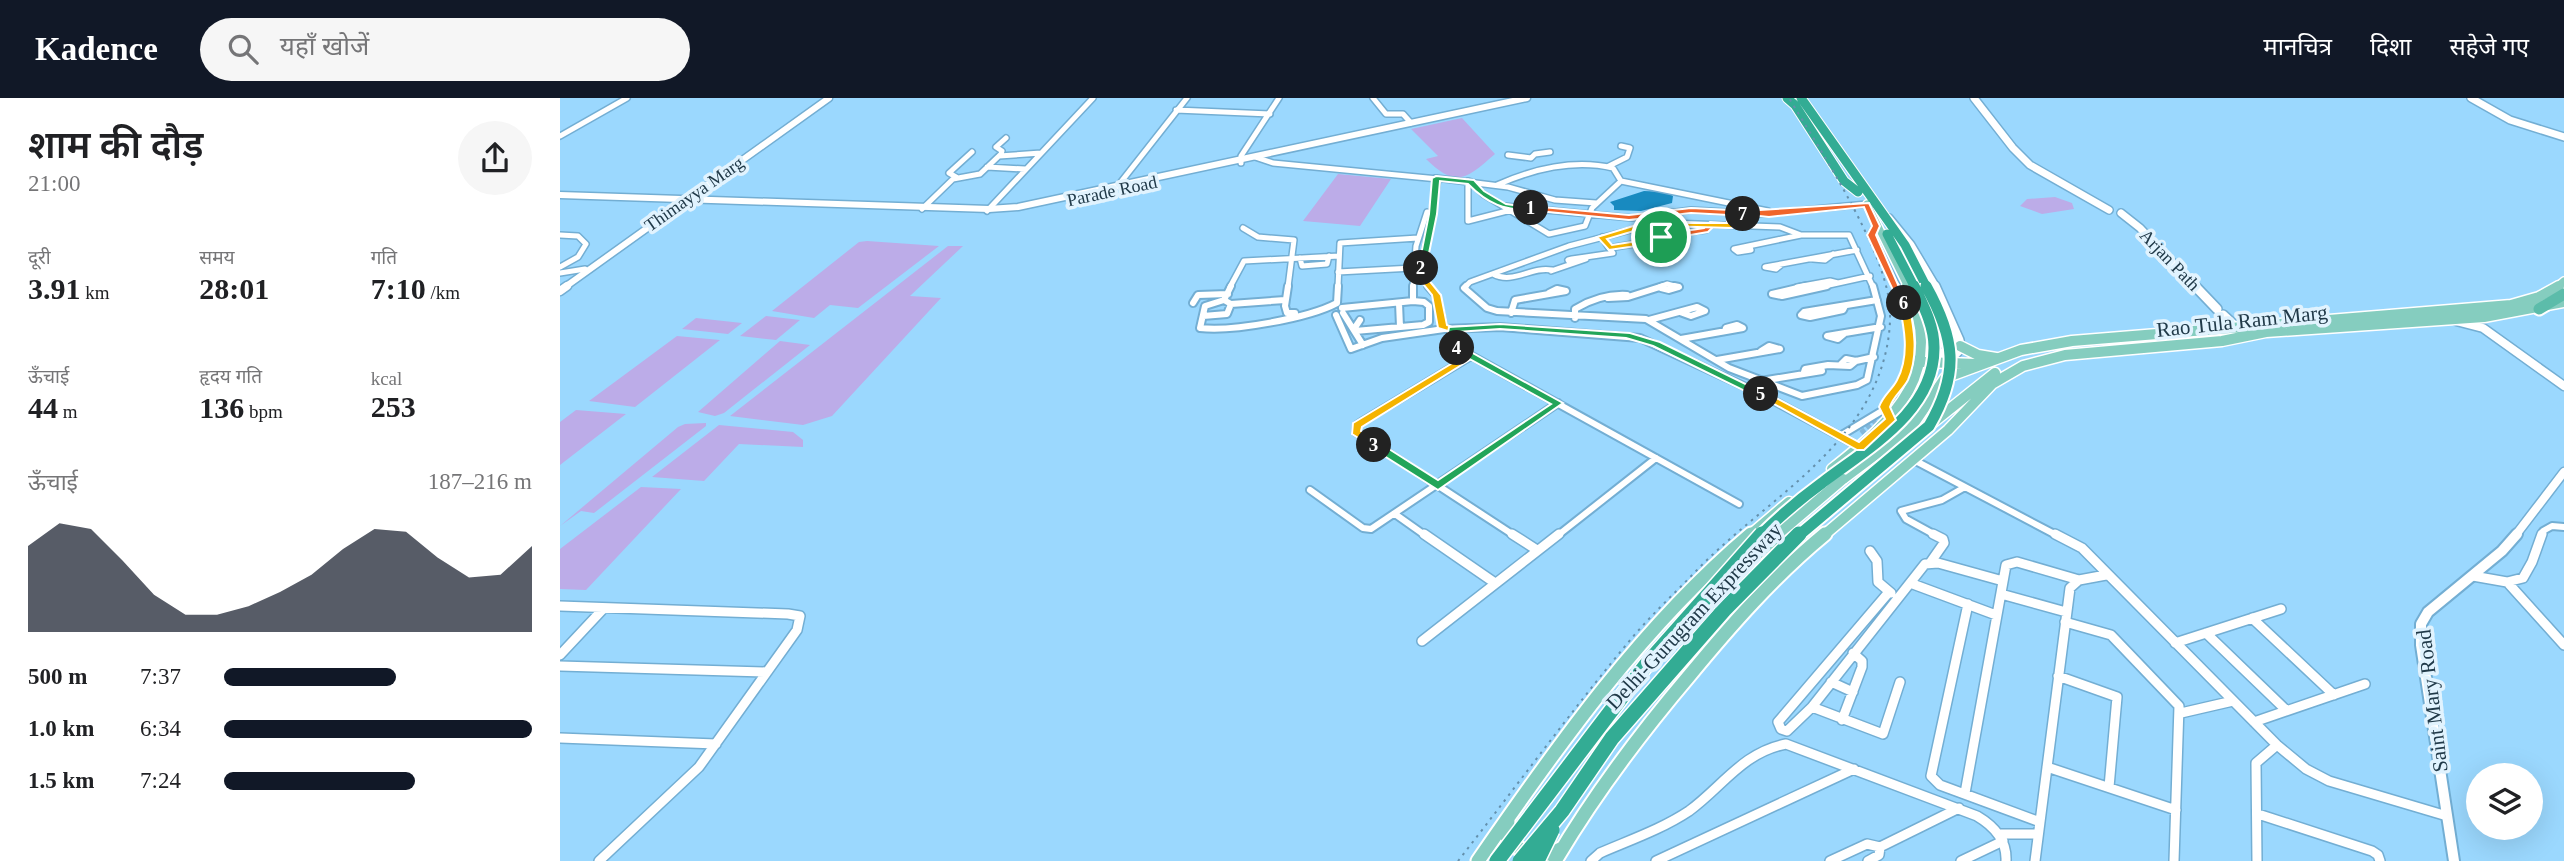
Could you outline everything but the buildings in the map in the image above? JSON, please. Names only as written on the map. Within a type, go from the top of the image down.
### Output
[{"type":"highway","points":[[1787,98],[1795,105],[1844,181],[1858,192]]},
{"type":"highway","name":"Delhi-Gurugram Expressway","points":[[1497,861],[1596,727],[1743,552],[1808,493],[1894,428],[1921,394],[1931,372],[1936,350],[1932,324],[1905,245],[1858,192],[1795,98]]},
{"type":"highway","name":"Delhi-Gurugram Expressway","points":[[1801,98],[1871,205]]},
{"type":"highway","name":"Delhi-Gurugram Expressway","points":[[1520,861],[1562,811],[1612,738],[1724,610],[1805,528],[1929,426],[1943,404],[1952,355],[1947,327],[1920,286]]},
{"type":"highway","points":[[2539,309],[2562,297]]},
{"type":"highway","points":[[1537,861],[1562,811]]},
{"type":"main road","name":"Arjan Path","points":[[1975,98],[2031,163],[2114,210]]},
{"type":"main road","name":"Arjan Path","points":[[1975,98],[2012,148],[2029,164],[2114,210],[2140,228],[2232,327]]},
{"type":"main road","points":[[2473,98],[2510,120],[2564,136]]},
{"type":"main road","points":[[1478,861],[1556,750],[1695,585],[1756,528],[1860,447],[1888,414],[1908,396],[1922,357],[1921,322],[1914,302],[1876,226],[1871,205]]},
{"type":"main road","points":[[1871,205],[1903,232],[1947,311],[1960,346],[1978,355],[1998,358]]},
{"type":"main road","name":"Rao Tula Ram Marg","points":[[1698,606],[1775,536],[1903,435],[1918,421],[1941,381],[1998,358],[2021,350],[2072,341],[2511,305],[2545,294],[2558,288],[2564,281]]},
{"type":"main road","name":"Rao Tula Ram Marg","points":[[1555,861],[1635,740],[1674,690],[1741,615],[1804,552],[1948,430],[1992,384],[2023,366],[2065,355],[2222,341],[2266,332],[2452,320],[2539,309]]},
{"type":"main road","points":[[1929,426],[1981,383],[2011,365],[2047,353],[2266,332]]},
{"type":"main road","points":[[1922,357],[1955,354],[1960,346]]},
{"type":"main road","points":[[1922,357],[1985,364]]},
{"type":"main road","points":[[1695,585],[1741,615]]},
{"type":"main road","points":[[1509,816],[1506,825],[1507,837],[1519,850],[1543,855],[1564,846]]},
{"type":"street","points":[[560,136],[627,98]]},
{"type":"street","name":"Thimayya Marg","points":[[560,289],[827,98]]},
{"type":"street","name":"Thimayya Marg","points":[[560,289],[827,98]]},
{"type":"street","points":[[988,210],[1093,98]]},
{"type":"street","points":[[1117,187],[1186,98]]},
{"type":"street","points":[[1241,161],[1279,98]]},
{"type":"street","points":[[1373,98],[1386,114],[1403,114],[1411,123]]},
{"type":"street","name":"Parade Road","points":[[988,210],[1018,208],[1527,98]]},
{"type":"street","name":"Parade Road","points":[[1256,158],[1539,98]]},
{"type":"street","points":[[1176,110],[1270,114]]},
{"type":"street","points":[[923,208],[956,177],[978,174],[987,167],[1002,152],[996,148],[1006,138]]},
{"type":"street","points":[[1609,166],[1627,157],[1630,148],[1620,146]]},
{"type":"street","points":[[956,177],[949,173],[972,152]]},
{"type":"street","points":[[999,156],[1018,157],[1041,152]]},
{"type":"street","points":[[1531,170],[1531,158],[1535,154],[1550,152]]},
{"type":"street","points":[[1508,155],[1531,158]]},
{"type":"street","points":[[1256,158],[1273,163],[1497,185],[1555,200],[1596,203]]},
{"type":"street","name":"Parade Road","points":[[560,195],[1008,212],[1241,161]]},
{"type":"street","points":[[1497,185],[1531,170],[1593,164],[1609,166],[1617,172],[1621,181]]},
{"type":"street","points":[[987,167],[1025,169]]},
{"type":"street","points":[[1436,178],[1433,214],[1421,271],[1424,281],[1436,295],[1444,329]]},
{"type":"street","points":[[1621,181],[1778,213]]},
{"type":"street","points":[[1469,182],[1482,193],[1549,234],[1586,226],[1596,203],[1621,181]]},
{"type":"street","points":[[1469,182],[1468,221],[1511,210]]},
{"type":"street","points":[[665,214],[707,201],[705,187]]},
{"type":"street","points":[[1504,206],[1632,218],[1691,210],[1778,213],[1871,205]]},
{"type":"street","points":[[1413,302],[1413,268],[1418,238],[1427,212]]},
{"type":"street","points":[[1731,213],[1732,226]]},
{"type":"street","points":[[1680,312],[1649,320],[1511,313],[1487,308],[1464,288],[1470,282],[1493,274],[1602,237],[1647,225],[1780,228],[1800,236]]},
{"type":"street","points":[[1609,248],[1708,230],[1710,225]]},
{"type":"street","points":[[1840,436],[1888,414],[1887,399],[1902,381],[1909,357],[1910,335],[1902,297],[1871,235],[1876,226]]},
{"type":"street","points":[[1243,228],[1258,237],[1293,239],[1285,300],[1287,313],[1303,313]]},
{"type":"street","points":[[1649,320],[1759,381],[1802,396],[1867,380],[1881,327],[1870,276],[1851,237],[1845,234],[1800,236],[1750,247]]},
{"type":"street","points":[[560,235],[578,236],[586,244],[578,257],[560,267]]},
{"type":"street","points":[[1493,274],[1501,279],[1544,268],[1551,268],[1551,271],[1586,258],[1612,254],[1602,237]]},
{"type":"street","points":[[1418,238],[1343,242],[1339,245],[1337,309],[1351,349],[1388,337],[1444,329],[1500,327],[1640,338],[1794,411],[1860,447]]},
{"type":"street","points":[[1781,265],[1813,258],[1825,260],[1833,254],[1857,250]]},
{"type":"street","points":[[1203,316],[1227,314],[1228,299],[1243,262],[1339,256]]},
{"type":"street","points":[[1338,272],[1413,268]]},
{"type":"street","points":[[560,273],[585,269]]},
{"type":"street","points":[[1838,283],[1782,296],[1772,294],[1870,276]]},
{"type":"street","points":[[1574,318],[1579,305],[1618,294],[1661,288]]},
{"type":"street","points":[[1511,313],[1515,300],[1549,293]]},
{"type":"street","points":[[1193,303],[1198,295],[1228,299],[1285,300]]},
{"type":"street","points":[[1228,299],[1206,305],[1200,328],[1212,330],[1315,311],[1413,302],[1424,302],[1429,306],[1429,322],[1354,330]]},
{"type":"street","points":[[1845,306],[1843,310],[1814,317],[1801,315],[1804,312],[1877,300]]},
{"type":"street","points":[[1399,303],[1400,327]]},
{"type":"street","points":[[1337,309],[1363,345]]},
{"type":"street","points":[[1337,309],[1360,317],[1354,330]]},
{"type":"street","points":[[2483,328],[2484,317]]},
{"type":"street","points":[[2452,320],[2483,328],[2564,386]]},
{"type":"street","points":[[1844,334],[1881,327]]},
{"type":"street","points":[[1453,329],[1451,344],[1739,504]]},
{"type":"street","points":[[1681,339],[1725,331]]},
{"type":"street","points":[[1717,360],[1761,351]]},
{"type":"street","points":[[1471,356],[1363,421],[1355,429],[1359,435],[1537,550]]},
{"type":"street","points":[[1759,381],[1804,372],[1819,372],[1821,368],[1841,364],[1850,366],[1856,361],[1874,357]]},
{"type":"street","points":[[1794,411],[1802,396]]},
{"type":"street","points":[[1310,490],[1366,530],[1374,528],[1558,403]]},
{"type":"street","points":[[1422,640],[1656,458]]},
{"type":"street","points":[[1912,459],[2077,545],[2277,745],[2306,769],[2329,781],[2447,816]]},
{"type":"street","name":"Saint Mary Road","points":[[2454,861],[2421,645],[2421,624],[2432,608],[2491,562],[2520,530],[2564,472]]},
{"type":"street","points":[[1930,563],[1944,543],[1943,539],[1906,519],[1901,511],[1942,500],[1965,487]]},
{"type":"street","points":[[1395,514],[1495,583]]},
{"type":"street","points":[[2473,576],[2509,584],[2525,578],[2543,531],[2552,526],[2563,527]]},
{"type":"street","points":[[1870,551],[1877,561],[1878,582],[1898,597]]},
{"type":"street","points":[[1965,793],[2006,565],[2012,562],[2079,580],[2106,575]]},
{"type":"street","points":[[1782,730],[1787,731],[1812,707],[1925,564],[2003,582]]},
{"type":"street","points":[[2035,861],[2070,588],[2079,580]]},
{"type":"street","points":[[1910,583],[1996,615]]},
{"type":"street","points":[[2509,584],[2564,645]]},
{"type":"street","points":[[1786,744],[1778,722],[1889,592]]},
{"type":"street","points":[[2001,593],[2111,635],[2176,701],[2181,713],[2174,861]]},
{"type":"street","points":[[1968,604],[1930,774],[1940,785],[2040,822]]},
{"type":"street","points":[[560,606],[800,616],[800,624],[716,744],[687,780],[599,861]]},
{"type":"street","points":[[560,654],[604,608]]},
{"type":"street","points":[[2175,643],[2281,609]]},
{"type":"street","points":[[2252,618],[2334,695]]},
{"type":"street","points":[[2206,633],[2286,710]]},
{"type":"street","points":[[1854,635],[1864,638]]},
{"type":"street","points":[[1842,720],[1863,665],[1853,653]]},
{"type":"street","points":[[560,666],[767,671]]},
{"type":"street","points":[[2058,676],[2116,697],[2109,788]]},
{"type":"street","points":[[1832,682],[1853,692]]},
{"type":"street","points":[[1812,707],[1842,720],[1885,733],[1900,682]]},
{"type":"street","points":[[2254,722],[2365,684]]},
{"type":"street","points":[[2181,713],[2233,701]]},
{"type":"street","points":[[560,738],[716,744]]},
{"type":"street","points":[[1591,861],[1600,853],[1687,811],[1754,755],[1776,745],[1786,744],[1959,808],[1987,821],[2001,837],[2007,852],[2006,861]]},
{"type":"street","points":[[2257,861],[2256,762],[2277,745]]},
{"type":"street","points":[[2047,767],[2176,810]]},
{"type":"street","points":[[1656,861],[1676,857],[1854,769]]},
{"type":"street","points":[[1830,861],[1867,844],[1880,846],[1959,808]]},
{"type":"street","points":[[2258,814],[2372,851],[2378,855],[2380,861]]},
{"type":"street","points":[[1961,861],[2001,837],[2021,832],[2038,834]]},
{"type":"street","points":[[1868,861],[1879,855],[1880,846]]},
{"type":"shaded area","points":[[1462,118],[1495,154],[1469,174],[1454,177],[1426,159],[1438,156],[1411,129]]},
{"type":"shaded area","points":[[1338,174],[1391,179],[1360,226],[1303,221]]},
{"type":"shaded area","points":[[2055,197],[2072,203],[2074,209],[2042,214],[2020,206],[2027,199]]},
{"type":"shaded area","points":[[859,242],[939,246],[858,308],[830,305],[814,318],[772,311]]},
{"type":"shaded area","points":[[948,246],[963,246],[910,296],[941,298],[832,416],[803,425],[730,416]]},
{"type":"shaded area","points":[[766,316],[800,320],[776,340],[740,336]]},
{"type":"shaded area","points":[[696,318],[742,323],[728,334],[682,329]]},
{"type":"shaded area","points":[[677,336],[720,340],[635,407],[589,401]]},
{"type":"shaded area","points":[[780,341],[810,345],[724,413],[715,416],[698,412]]},
{"type":"shaded area","points":[[576,410],[626,414],[560,465],[560,422]]},
{"type":"shaded area","points":[[706,423],[706,426],[594,513],[581,511],[560,526],[678,427]]},
{"type":"shaded area","points":[[719,425],[793,432],[803,440],[803,447],[739,444],[704,481],[652,477]]},
{"type":"shaded area","points":[[641,487],[681,489],[586,590],[560,589],[560,549]]},
{"type":"water","points":[[1644,191],[1666,192],[1673,196],[1672,203],[1641,211],[1614,210],[1610,202]]},
{"type":"tunnel","points":[[1861,433],[1876,420],[1880,424]]},
{"type":"railway","points":[[1458,861],[1639,630],[1717,550],[1824,456],[1860,412],[1873,389],[1882,364],[1890,325],[1887,288],[1878,261],[1851,203],[1789,98]]},
{"type":"route","points":[[1661,237],[1664,239],[1609,248],[1602,237],[1662,223],[1683,223],[1732,226],[1731,213],[1769,214],[1867,204],[1876,226],[1871,235],[1902,297],[1910,335],[1908,363],[1902,381],[1887,399],[1885,407],[1890,420],[1860,447],[1763,395],[1644,339],[1626,335],[1492,327],[1453,329],[1450,343],[1558,403],[1438,486],[1356,432],[1357,425],[1363,421],[1471,356],[1450,343],[1451,340],[1453,329],[1443,328],[1436,295],[1421,273],[1433,214],[1433,194],[1438,181],[1436,178],[1471,182],[1482,193],[1504,206],[1629,218],[1691,210],[1731,213],[1732,226],[1710,225],[1708,230],[1661,237]]}]
